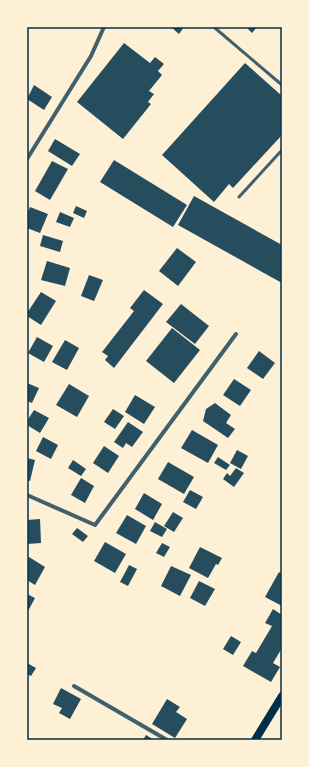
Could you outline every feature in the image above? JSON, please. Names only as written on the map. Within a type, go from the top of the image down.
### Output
[{"type":"main road","points":[[256,740],[282,696]]},
{"type":"street","points":[[27,159],[91,56],[104,27]]},
{"type":"street","points":[[27,494],[95,525],[236,334]]},
{"type":"street","points":[[74,686],[168,740]]},
{"type":"lane","points":[[215,28],[282,85]]},
{"type":"lane","points":[[239,197],[282,150]]},
{"type":"building","points":[[171,27],[184,27],[179,34]]},
{"type":"building","points":[[246,27],[257,27],[252,33]]},
{"type":"building","points":[[124,43],[150,63],[155,57],[164,64],[158,71],[162,75],[149,91],[154,94],[148,102],[151,104],[123,139],[77,102]]},
{"type":"building","points":[[245,63],[282,96],[282,135],[233,188],[229,184],[214,202],[162,155]]},
{"type":"building","points":[[34,85],[52,97],[44,110],[27,99]]},
{"type":"building","points":[[55,139],[80,154],[72,166],[48,151]]},
{"type":"building","points":[[114,160],[187,205],[173,227],[100,182]]},
{"type":"building","points":[[52,161],[68,169],[50,200],[35,191]]},
{"type":"building","points":[[194,196],[282,245],[282,283],[178,225]]},
{"type":"building","points":[[76,206],[87,211],[84,218],[73,213]]},
{"type":"building","points":[[30,207],[48,214],[40,233],[27,228],[27,215]]},
{"type":"building","points":[[60,212],[74,218],[70,227],[56,222]]},
{"type":"building","points":[[43,235],[63,241],[60,252],[40,246]]},
{"type":"building","points":[[177,248],[196,262],[178,286],[159,271]]},
{"type":"building","points":[[47,261],[70,268],[65,286],[41,280]]},
{"type":"building","points":[[89,275],[103,280],[94,301],[81,296]]},
{"type":"building","points":[[144,290],[163,304],[114,368],[105,360],[108,356],[102,352],[134,311],[130,308]]},
{"type":"building","points":[[41,292],[56,301],[41,325],[27,316],[27,313]]},
{"type":"building","points":[[181,304],[209,326],[195,344],[166,322]]},
{"type":"building","points":[[172,328],[200,350],[174,383],[146,361]]},
{"type":"building","points":[[37,337],[53,346],[44,362],[28,353]]},
{"type":"building","points":[[65,340],[79,348],[67,370],[52,362]]},
{"type":"building","points":[[259,351],[275,363],[263,379],[247,368]]},
{"type":"building","points":[[234,379],[251,390],[240,406],[223,395]]},
{"type":"building","points":[[27,383],[39,388],[32,403],[27,401]]},
{"type":"building","points":[[69,384],[89,396],[77,417],[56,405]]},
{"type":"building","points":[[135,395],[155,407],[144,424],[125,412]]},
{"type":"building","points":[[215,403],[231,415],[226,423],[235,429],[228,438],[203,421],[206,409]]},
{"type":"building","points":[[113,409],[124,416],[115,429],[104,422]]},
{"type":"building","points":[[34,410],[49,418],[40,433],[27,425],[27,421]]},
{"type":"building","points":[[128,422],[143,432],[132,447],[126,443],[123,448],[114,442]]},
{"type":"building","points":[[192,430],[218,445],[208,463],[181,448]]},
{"type":"building","points":[[43,437],[58,445],[51,459],[36,451]]},
{"type":"building","points":[[104,446],[119,456],[108,473],[93,463]]},
{"type":"building","points":[[237,450],[248,456],[241,469],[230,463]]},
{"type":"building","points":[[218,457],[230,465],[226,470],[214,463]]},
{"type":"building","points":[[27,458],[35,460],[30,481],[27,480]]},
{"type":"building","points":[[73,460],[86,469],[81,476],[68,468]]},
{"type":"building","points":[[168,462],[194,477],[184,494],[158,479]]},
{"type":"building","points":[[236,468],[244,473],[234,487],[223,479],[227,473],[230,476]]},
{"type":"building","points":[[81,478],[94,486],[85,503],[71,495]]},
{"type":"building","points":[[190,490],[203,497],[196,509],[183,502]]},
{"type":"building","points":[[144,493],[162,504],[153,520],[135,509]]},
{"type":"building","points":[[173,512],[183,518],[174,532],[164,526]]},
{"type":"building","points":[[127,515],[146,526],[136,544],[116,533]]},
{"type":"building","points":[[40,519],[41,543],[27,544],[27,520]]},
{"type":"building","points":[[155,522],[167,529],[162,537],[150,531]]},
{"type":"building","points":[[77,528],[88,536],[83,542],[72,534]]},
{"type":"building","points":[[105,542],[126,554],[115,573],[94,561]]},
{"type":"building","points":[[162,543],[170,547],[164,557],[156,553]]},
{"type":"building","points":[[200,547],[222,558],[218,565],[216,564],[208,578],[189,568]]},
{"type":"building","points":[[29,557],[45,567],[35,585],[27,580],[27,561]]},
{"type":"building","points":[[129,565],[137,569],[128,586],[120,582]]},
{"type":"building","points":[[171,566],[191,575],[180,596],[161,586]]},
{"type":"building","points":[[279,572],[282,574],[282,606],[265,597]]},
{"type":"building","points":[[199,581],[215,589],[205,606],[190,598]]},
{"type":"building","points":[[27,594],[35,598],[27,613]]},
{"type":"building","points":[[273,609],[282,615],[282,648],[273,663],[280,667],[271,682],[243,666],[252,651],[256,653],[272,626],[265,623]]},
{"type":"building","points":[[231,636],[241,642],[233,655],[223,649]]},
{"type":"building","points":[[27,663],[36,668],[31,676],[27,674]]},
{"type":"building","points":[[61,688],[81,699],[70,719],[59,713],[62,708],[53,704]]},
{"type":"building","points":[[167,699],[180,707],[176,712],[187,719],[175,738],[152,724]]},
{"type":"building","points":[[146,735],[154,740],[143,740]]}]
